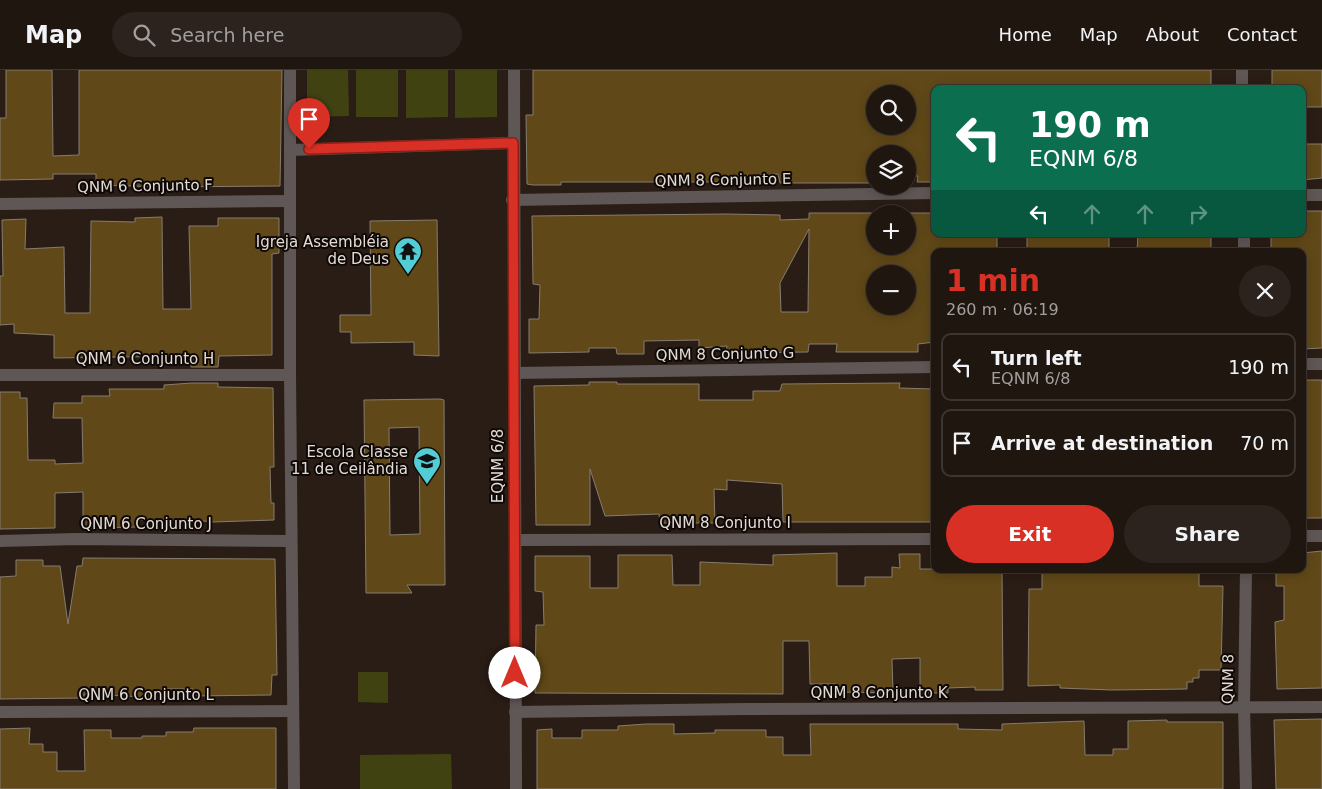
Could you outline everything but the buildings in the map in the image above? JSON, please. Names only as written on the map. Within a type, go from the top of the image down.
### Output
[{"type":"street","points":[[290,70],[290,375],[294,789]]},
{"type":"street","name":"EQNM 6/8","points":[[514,70],[512,200],[516,789]]},
{"type":"street","points":[[1242,70],[1242,85]]},
{"type":"street","points":[[290,150],[513,143]]},
{"type":"street","name":"QNM 8 Conjunto E","points":[[512,200],[931,192]]},
{"type":"street","points":[[1306,195],[1322,195]]},
{"type":"street","name":"QNM 6 Conjunto F","points":[[0,204],[290,201]]},
{"type":"street","points":[[1306,364],[1322,364]]},
{"type":"street","name":"QNM 8 Conjunto G","points":[[514,373],[931,367]]},
{"type":"street","name":"QNM 6 Conjunto H","points":[[0,375],[290,375]]},
{"type":"street","points":[[1306,536],[1322,536]]},
{"type":"street","name":"QNM 8 Conjunto I","points":[[515,540],[931,539]]},
{"type":"street","name":"QNM 6 Conjunto J","points":[[0,541],[291,541]]},
{"type":"street","name":"QNM 8","points":[[1246,573],[1244,706],[1246,789]]},
{"type":"street","name":"QNM 8 Conjunto K","points":[[515,712],[746,709],[1322,707]]},
{"type":"street","name":"QNM 6 Conjunto L","points":[[0,712],[293,711]]},
{"type":"shaded area","points":[[307,70],[348,70],[349,116],[307,117]]},
{"type":"shaded area","points":[[356,70],[398,70],[398,117],[356,117]]},
{"type":"shaded area","points":[[406,70],[448,70],[448,117],[406,118]]},
{"type":"shaded area","points":[[455,70],[497,70],[497,117],[455,118]]},
{"type":"shaded area","points":[[358,672],[388,672],[388,703],[358,702]]},
{"type":"shaded area","points":[[451,754],[452,789],[360,789],[360,755]]},
{"type":"place","name":"Igreja Assembléia de Deus","points":[[408,275]]},
{"type":"place","name":"Escola Classe 11 de Ceilândia","points":[[427,485]]},
{"type":"route","points":[[309,149],[513,143],[515,673]]}]
